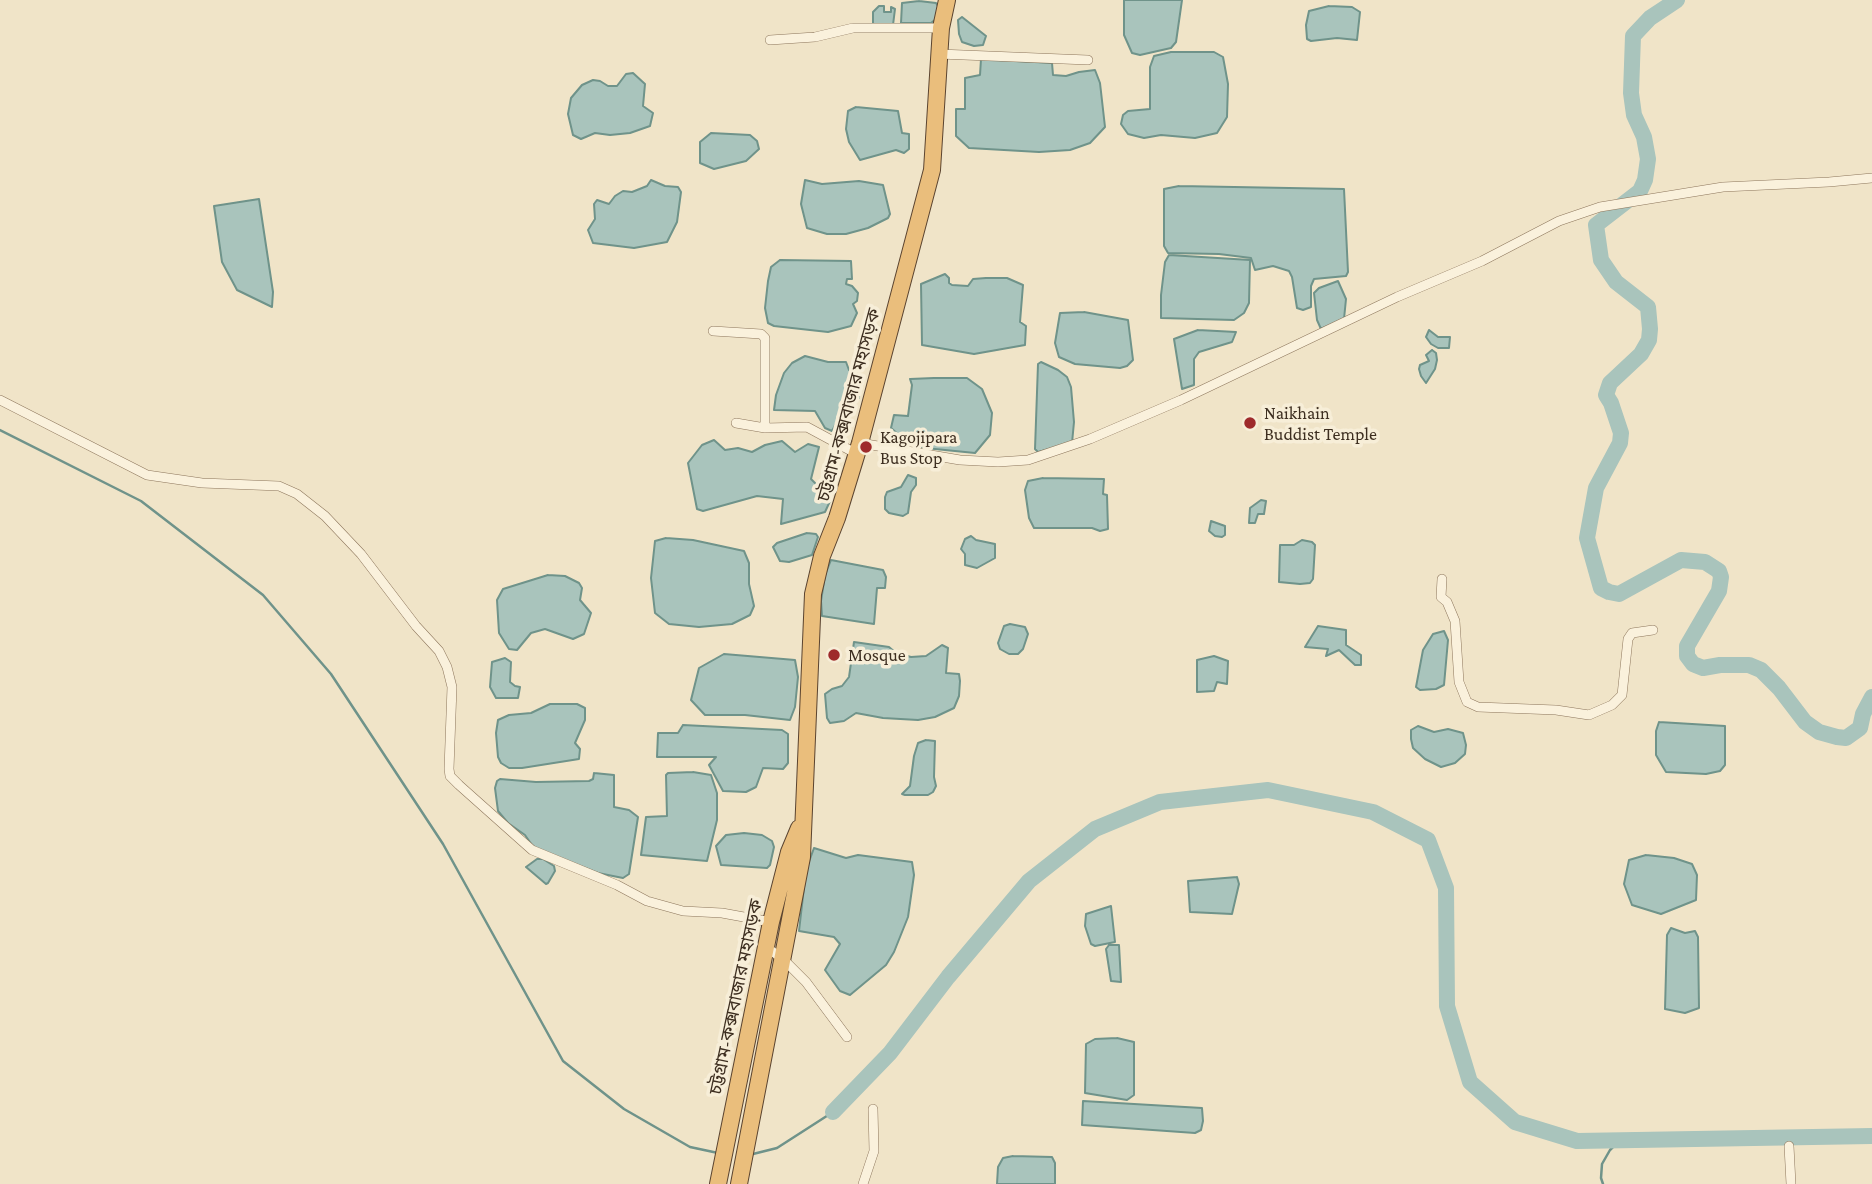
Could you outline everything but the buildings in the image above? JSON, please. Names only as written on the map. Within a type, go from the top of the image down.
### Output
[{"type":"highway","name":"চট্টগ্রাম-কক্সবাজার মহাসড়ক","points":[[739,1184],[802,857],[813,594],[822,556],[859,448],[932,170],[941,28],[947,0]]},
{"type":"highway","name":"চট্টগ্রাম-কক্সবাজার মহাসড়ক","points":[[718,1184],[771,922],[789,852],[802,821]]},
{"type":"street","points":[[770,40],[815,37],[853,28],[941,28]]},
{"type":"street","points":[[939,54],[1088,60]]},
{"type":"street","points":[[736,423],[765,428],[807,427],[859,448],[960,460],[1028,460],[1058,452],[1138,420],[1397,297],[1482,261],[1559,221],[1600,207],[1724,187],[1872,178]]},
{"type":"street","points":[[713,331],[761,334],[765,338],[765,428]]},
{"type":"street","points":[[0,400],[147,475],[212,484],[279,486],[297,494],[325,516],[361,554],[416,626],[439,651],[452,687],[450,776],[459,785],[532,850],[617,885],[648,901],[683,911],[722,913],[771,922]]},
{"type":"street","points":[[1442,579],[1441,597],[1447,602],[1455,621],[1459,682],[1467,702],[1478,707],[1556,710],[1589,715],[1612,705],[1622,695],[1628,639],[1632,633],[1653,630]]},
{"type":"street","points":[[766,947],[783,959],[813,990],[847,1037]]},
{"type":"street","points":[[863,1184],[874,1151],[873,1109]]},
{"type":"street","points":[[1789,1146],[1791,1184]]},
{"type":"water","points":[[1124,0],[1182,0],[1176,42],[1171,48],[1140,55],[1132,53],[1124,35]]},
{"type":"water","points":[[902,3],[936,3],[939,8],[936,19],[931,23],[901,23]]},
{"type":"water","points":[[879,6],[884,6],[884,12],[891,12],[891,7],[895,9],[893,25],[873,27],[873,12]]},
{"type":"water","points":[[1329,6],[1352,7],[1360,12],[1357,40],[1307,39],[1309,11]]},
{"type":"water","points":[[962,17],[986,36],[983,45],[974,46],[962,42],[958,20]]},
{"type":"water","points":[[1171,52],[1214,52],[1223,57],[1228,84],[1227,117],[1217,133],[1195,138],[1161,135],[1144,138],[1128,134],[1121,124],[1123,115],[1128,111],[1150,109],[1150,67],[1154,56]]},
{"type":"water","points":[[981,59],[1052,63],[1053,75],[1066,76],[1095,70],[1100,83],[1105,127],[1090,143],[1070,150],[1039,152],[969,148],[956,136],[956,109],[965,109],[965,78],[980,75]]},
{"type":"water","points":[[633,73],[645,84],[643,106],[653,113],[650,126],[630,133],[595,133],[581,139],[573,135],[568,114],[571,98],[582,85],[593,80],[608,86],[617,86],[626,74]]},
{"type":"water","points":[[856,107],[898,111],[902,133],[909,134],[909,149],[904,153],[896,150],[860,160],[849,142],[846,129],[848,111]]},
{"type":"water","points":[[711,133],[750,135],[757,141],[759,149],[746,161],[714,169],[700,163],[700,142]]},
{"type":"water","points":[[651,180],[665,186],[678,187],[681,192],[677,222],[667,242],[634,248],[593,243],[588,230],[595,219],[594,204],[597,200],[609,204],[623,191],[632,192],[647,186]]},
{"type":"water","points":[[805,180],[822,184],[859,181],[883,185],[890,214],[888,218],[868,228],[846,234],[827,234],[807,228],[801,204]]},
{"type":"water","points":[[1179,186],[1344,189],[1346,276],[1314,279],[1311,286],[1311,307],[1303,310],[1297,308],[1289,271],[1273,266],[1255,270],[1251,258],[1168,253],[1164,246],[1164,189]]},
{"type":"water","points":[[259,199],[273,292],[272,307],[237,290],[222,262],[214,206]]},
{"type":"water","points":[[1169,255],[1250,260],[1249,303],[1244,313],[1234,320],[1161,318],[1165,262]]},
{"type":"water","points":[[780,260],[851,261],[852,279],[847,279],[846,284],[858,293],[857,301],[853,304],[857,313],[851,326],[828,332],[768,323],[765,308],[768,281],[771,267]]},
{"type":"water","points":[[945,274],[952,285],[968,286],[973,279],[1007,278],[1023,285],[1020,322],[1026,326],[1025,345],[974,354],[922,345],[921,284]]},
{"type":"water","points":[[1338,281],[1346,299],[1344,319],[1321,329],[1317,320],[1314,293],[1319,288]]},
{"type":"water","points":[[1084,312],[1128,320],[1133,360],[1127,366],[1120,368],[1075,364],[1059,357],[1055,343],[1060,313]]},
{"type":"water","points":[[1198,330],[1236,332],[1232,342],[1199,352],[1194,359],[1194,385],[1182,389],[1174,339]]},
{"type":"water","points":[[1429,330],[1438,337],[1450,337],[1449,348],[1438,348],[1431,344],[1426,337]]},
{"type":"water","points":[[1432,350],[1436,353],[1437,360],[1426,383],[1419,369],[1420,365],[1429,361],[1426,355]]},
{"type":"water","points":[[805,356],[828,362],[846,362],[849,370],[858,374],[859,398],[846,405],[832,431],[825,428],[815,411],[774,410],[784,373],[792,363]]},
{"type":"water","points":[[1041,362],[1067,377],[1071,387],[1074,422],[1072,443],[1038,452],[1035,449],[1038,364]]},
{"type":"water","points":[[967,378],[982,389],[992,413],[990,435],[975,453],[909,444],[891,428],[894,415],[908,416],[912,385],[910,379]]},
{"type":"water","points":[[714,440],[725,450],[738,448],[752,452],[782,441],[795,452],[808,444],[819,447],[811,479],[831,499],[825,512],[781,524],[783,499],[757,496],[703,511],[697,509],[688,463],[702,445]]},
{"type":"water","points":[[908,475],[916,478],[916,485],[911,492],[908,513],[903,516],[889,513],[885,509],[887,492],[901,487]]},
{"type":"water","points":[[1043,478],[1104,479],[1103,494],[1107,495],[1108,529],[1100,531],[1092,528],[1034,528],[1029,518],[1025,490],[1028,481]]},
{"type":"water","points":[[1261,500],[1266,501],[1264,514],[1258,514],[1255,523],[1249,523],[1250,508]]},
{"type":"water","points":[[1211,521],[1225,526],[1225,535],[1215,536],[1209,531]]},
{"type":"water","points":[[807,533],[816,534],[818,537],[812,555],[789,562],[780,561],[773,547],[777,543]]},
{"type":"water","points":[[971,536],[976,540],[995,544],[995,558],[977,568],[965,565],[965,554],[961,549],[965,539]]},
{"type":"water","points":[[666,538],[693,540],[744,551],[749,563],[749,584],[754,606],[750,615],[732,624],[699,627],[669,624],[655,613],[651,578],[655,541]]},
{"type":"water","points":[[1302,540],[1315,545],[1313,579],[1310,583],[1300,584],[1279,582],[1280,545],[1294,545]]},
{"type":"water","points":[[831,560],[883,570],[886,577],[885,588],[877,588],[874,624],[822,616],[825,575]]},
{"type":"water","points":[[548,575],[565,576],[579,583],[582,588],[580,600],[591,613],[584,634],[573,639],[545,629],[531,633],[517,650],[509,649],[499,633],[497,600],[503,589]]},
{"type":"water","points":[[1010,624],[1025,627],[1028,634],[1023,649],[1018,654],[1009,654],[1000,649],[998,643],[1004,626]]},
{"type":"water","points":[[1318,626],[1346,630],[1346,645],[1361,655],[1361,665],[1355,665],[1339,650],[1326,656],[1328,649],[1305,647]]},
{"type":"water","points":[[1444,631],[1448,640],[1444,685],[1436,689],[1420,690],[1416,687],[1423,650],[1433,634]]},
{"type":"water","points":[[854,642],[889,647],[896,653],[911,657],[926,656],[942,645],[948,648],[946,673],[959,674],[960,681],[959,696],[954,708],[935,717],[918,720],[856,713],[844,721],[830,723],[827,718],[825,694],[842,686],[849,677]]},
{"type":"water","points":[[724,654],[795,660],[798,677],[795,707],[790,720],[745,715],[705,715],[691,700],[699,668]]},
{"type":"water","points":[[1214,656],[1228,661],[1227,684],[1217,682],[1214,691],[1197,692],[1197,660]]},
{"type":"water","points":[[505,658],[511,662],[510,682],[520,687],[518,698],[496,698],[490,687],[492,662]]},
{"type":"water","points":[[550,704],[577,704],[585,708],[585,720],[575,743],[580,749],[579,759],[522,768],[509,768],[501,763],[496,733],[498,720],[509,715],[531,713]]},
{"type":"water","points":[[1659,722],[1725,726],[1725,765],[1720,771],[1706,774],[1666,772],[1656,755],[1656,731]]},
{"type":"water","points":[[683,725],[782,730],[788,734],[788,763],[783,769],[763,768],[756,787],[746,792],[723,791],[709,765],[716,757],[657,757],[658,733],[678,733]]},
{"type":"water","points":[[1418,726],[1434,732],[1448,729],[1463,733],[1465,754],[1455,763],[1441,767],[1425,759],[1413,748],[1411,739],[1411,730]]},
{"type":"water","points":[[935,741],[936,786],[928,795],[902,794],[910,786],[918,743]]},
{"type":"water","points":[[693,772],[711,775],[717,793],[717,820],[707,861],[641,855],[646,817],[667,816],[666,775]]},
{"type":"water","points":[[594,773],[614,775],[614,807],[629,810],[638,817],[629,874],[623,878],[598,873],[534,848],[525,835],[508,823],[498,811],[495,788],[500,779],[536,782],[589,781],[593,779]]},
{"type":"water","points":[[726,835],[762,835],[772,841],[774,847],[767,868],[721,865],[716,846]]},
{"type":"water","points":[[814,848],[846,858],[858,855],[912,862],[914,875],[908,917],[894,952],[886,965],[850,995],[840,991],[825,970],[840,944],[834,937],[799,931],[806,870]]},
{"type":"water","points":[[1646,855],[1674,858],[1692,864],[1697,875],[1696,900],[1661,914],[1632,905],[1624,884],[1629,860]]},
{"type":"water","points":[[537,859],[543,859],[554,866],[555,871],[546,884],[526,867]]},
{"type":"water","points":[[1237,877],[1239,884],[1232,914],[1190,912],[1188,881]]},
{"type":"water","points":[[1111,906],[1115,942],[1095,946],[1091,944],[1085,926],[1086,914]]},
{"type":"water","points":[[1671,928],[1685,933],[1695,931],[1698,937],[1699,1008],[1685,1013],[1665,1009],[1667,935]]},
{"type":"water","points":[[1109,945],[1119,945],[1121,982],[1111,981],[1106,949]]},
{"type":"water","points":[[1117,1038],[1134,1042],[1134,1095],[1127,1100],[1085,1093],[1086,1044],[1095,1039]]},
{"type":"water","points":[[1083,1101],[1202,1108],[1203,1121],[1201,1130],[1195,1133],[1082,1125]]},
{"type":"water","points":[[1052,1157],[1055,1163],[1055,1184],[997,1184],[998,1167],[1003,1158]]},
{"type":"waterway","points":[[1677,0],[1650,18],[1633,36],[1631,93],[1634,115],[1644,137],[1648,159],[1645,180],[1640,191],[1596,225],[1601,260],[1616,282],[1648,307],[1650,329],[1649,340],[1641,354],[1610,383],[1606,395],[1621,433],[1620,443],[1596,488],[1587,538],[1601,588],[1609,592],[1619,594],[1681,560],[1705,562],[1719,571],[1719,591],[1687,646],[1687,656],[1693,664],[1703,668],[1749,665],[1761,670],[1779,688],[1805,722],[1819,732],[1837,737],[1846,738],[1860,728],[1863,714],[1872,697]]},
{"type":"waterway","points":[[0,430],[141,501],[263,595],[331,674],[443,844],[563,1061],[624,1109],[690,1147],[718,1153]]},
{"type":"waterway","points":[[833,1112],[890,1053],[948,977],[1029,881],[1095,829],[1160,802],[1268,790],[1373,812],[1428,840],[1446,888],[1447,1006],[1470,1082],[1515,1122],[1577,1141],[1872,1136]]},
{"type":"waterway","points":[[749,1155],[777,1148],[833,1112]]},
{"type":"waterway","points":[[1603,1184],[1602,1164],[1620,1140]]},
{"type":"place","name":"Naikhain Buddist Temple","points":[[1250,423]]},
{"type":"place","name":"Kagojipara Bus Stop","points":[[866,447]]},
{"type":"place","name":"Mosque","points":[[834,655]]}]
